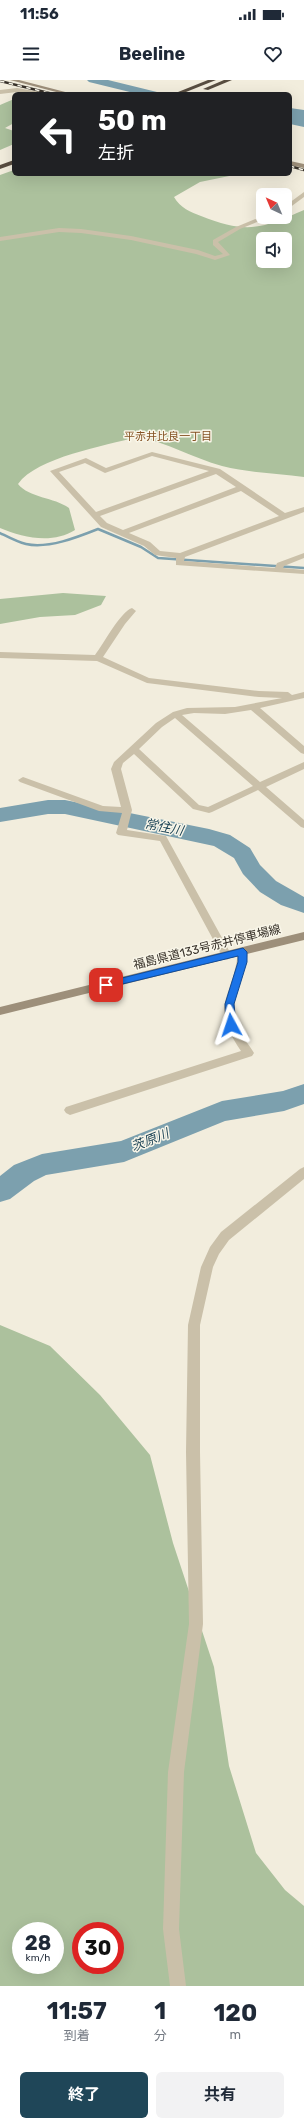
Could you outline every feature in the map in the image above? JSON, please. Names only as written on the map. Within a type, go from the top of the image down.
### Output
[{"type":"highway","points":[[181,92],[213,80]]},
{"type":"highway","points":[[197,92],[229,80]]},
{"type":"highway","points":[[0,161],[12,157]]},
{"type":"highway","points":[[0,167],[12,163]]},
{"type":"main road","points":[[13,80],[62,92]]},
{"type":"main road","points":[[292,163],[304,166]]},
{"type":"main road","name":"福島県道133号赤井停車場線","points":[[0,1011],[304,936]]},
{"type":"street","points":[[0,92],[16,90],[28,92]]},
{"type":"street","points":[[292,203],[304,194]]},
{"type":"street","points":[[0,239],[60,230],[81,231],[131,238],[198,252],[215,258],[227,255],[216,245],[215,241],[238,228],[256,221]]},
{"type":"street","points":[[284,516],[217,471],[152,454],[105,471],[86,460],[54,471],[104,525],[147,544],[158,553],[180,558],[304,509]]},
{"type":"street","points":[[95,515],[217,471]]},
{"type":"street","points":[[123,533],[242,488]]},
{"type":"street","points":[[280,568],[304,555]]},
{"type":"street","points":[[180,558],[179,563],[280,568],[304,572]]},
{"type":"street","points":[[98,658],[122,622],[132,611]]},
{"type":"street","points":[[0,655],[98,658],[147,680],[259,694],[303,695]]},
{"type":"street","points":[[227,956],[163,838],[121,833],[127,813],[116,768],[119,762],[156,728],[176,714],[184,711],[224,711],[253,707],[303,695]]},
{"type":"street","points":[[253,707],[304,751]]},
{"type":"street","points":[[176,714],[304,825]]},
{"type":"street","points":[[134,749],[196,806],[209,810],[304,765]]},
{"type":"street","points":[[23,780],[102,809],[127,813]]},
{"type":"street","points":[[70,1110],[248,1053],[231,1025],[229,1015],[230,1004],[243,962],[243,952]]},
{"type":"street","points":[[178,1986],[171,1929],[176,1772],[196,1624],[192,1452],[194,1325],[207,1267],[214,1251],[225,1236],[304,1172]]},
{"type":"green space","points":[[12,100],[12,124],[5,128],[12,130],[12,145],[0,150],[0,105]]},
{"type":"green space","points":[[12,171],[12,176],[229,176],[200,182],[174,197],[183,207],[193,213],[217,222],[242,227],[254,227],[268,224],[292,224],[292,215],[304,210],[304,477],[253,472],[222,466],[169,446],[137,437],[90,449],[56,460],[27,475],[18,484],[28,492],[63,504],[69,508],[75,530],[57,537],[48,538],[28,537],[0,528],[0,175]]},
{"type":"green space","points":[[63,593],[106,596],[101,605],[75,615],[40,617],[0,624],[0,599]]},
{"type":"green space","points":[[0,1325],[50,1346],[100,1395],[150,1455],[173,1543],[214,1667],[229,1766],[256,1853],[285,1890],[304,1906],[304,1986],[0,1986]]},
{"type":"water","points":[[292,108],[304,110],[304,127],[292,124]]},
{"type":"waterway","points":[[93,80],[144,92]]},
{"type":"waterway","points":[[0,533],[26,544],[44,545],[53,544],[98,529],[141,547],[158,558],[304,568]]},
{"type":"waterway","name":"常住川","points":[[0,815],[48,807],[65,807],[209,836],[235,847],[243,855],[256,875],[274,892],[289,900],[304,905]]},
{"type":"waterway","name":"茨原川","points":[[0,1191],[24,1173],[42,1165],[124,1151],[222,1111],[284,1101],[304,1094]]},
{"type":"railway","points":[[0,81],[45,92]]},
{"type":"railway","points":[[292,167],[304,170]]},
{"type":"district","name":"平赤井比良一丁目","points":[[168,436]]},
{"type":"route","points":[[106,985],[243,952],[243,962],[230,1004],[229,1015],[231,1025]]}]
